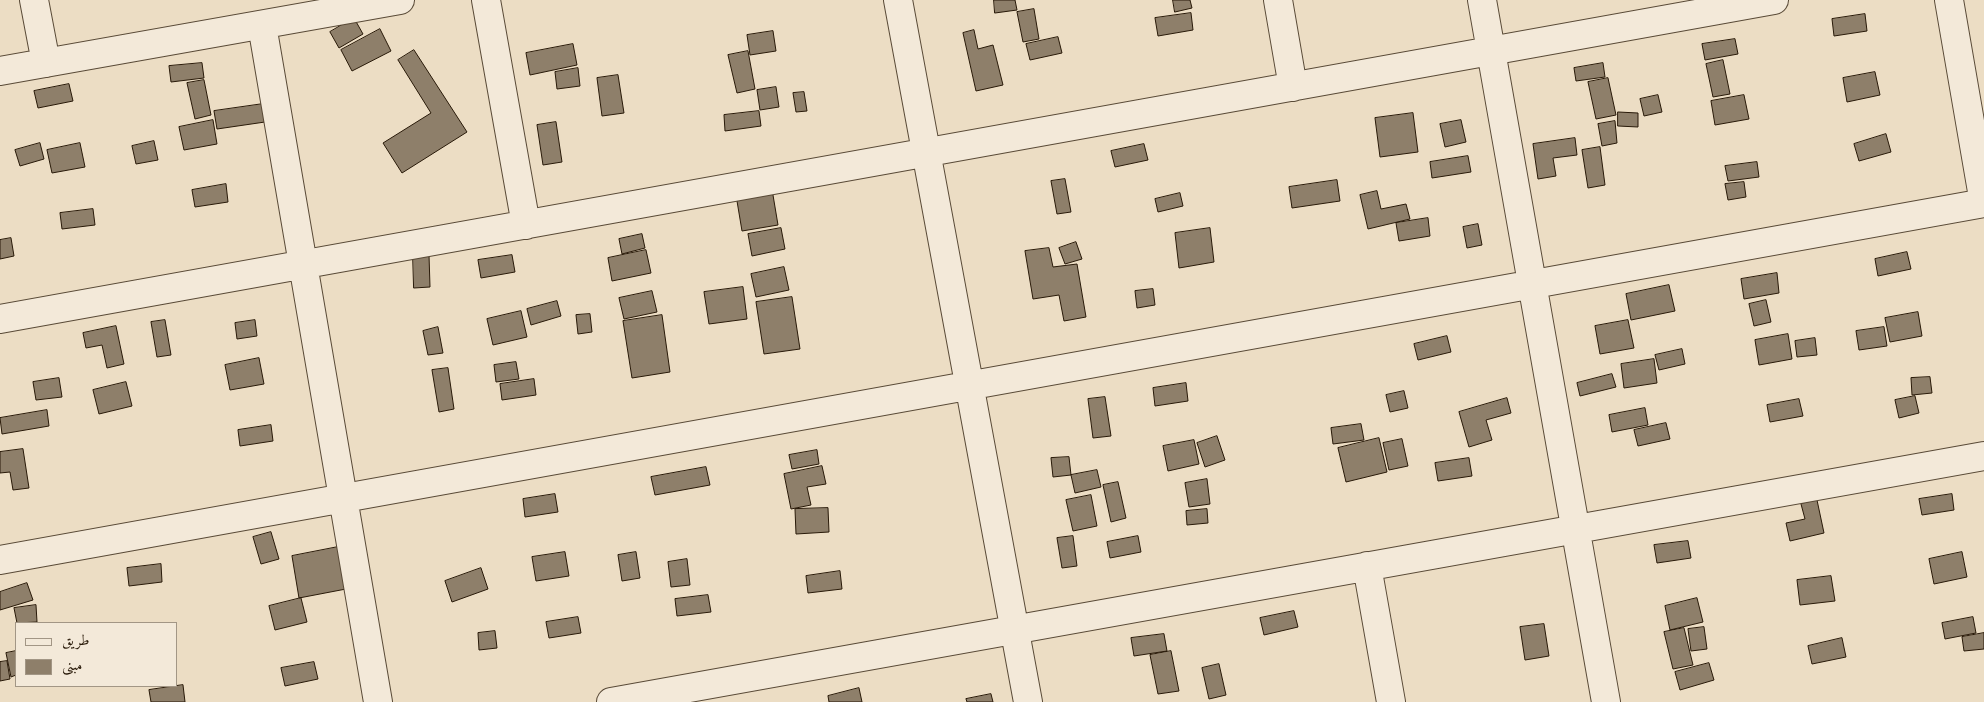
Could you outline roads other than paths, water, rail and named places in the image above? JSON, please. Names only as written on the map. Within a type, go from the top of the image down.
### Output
[{"type":"street","points":[[34,0],[46,63]]},
{"type":"street","points":[[0,71],[400,0]]},
{"type":"street","points":[[486,0],[526,224]]},
{"type":"street","points":[[898,0],[1028,702]]},
{"type":"street","points":[[1278,0],[1293,87]]},
{"type":"street","points":[[1482,0],[1606,702]]},
{"type":"street","points":[[0,319],[1774,0]]},
{"type":"street","points":[[0,560],[1984,203],[1949,0]]},
{"type":"street","points":[[262,25],[378,702]]},
{"type":"street","points":[[611,702],[1984,456]]},
{"type":"street","points":[[1367,566],[1391,702]]}]
